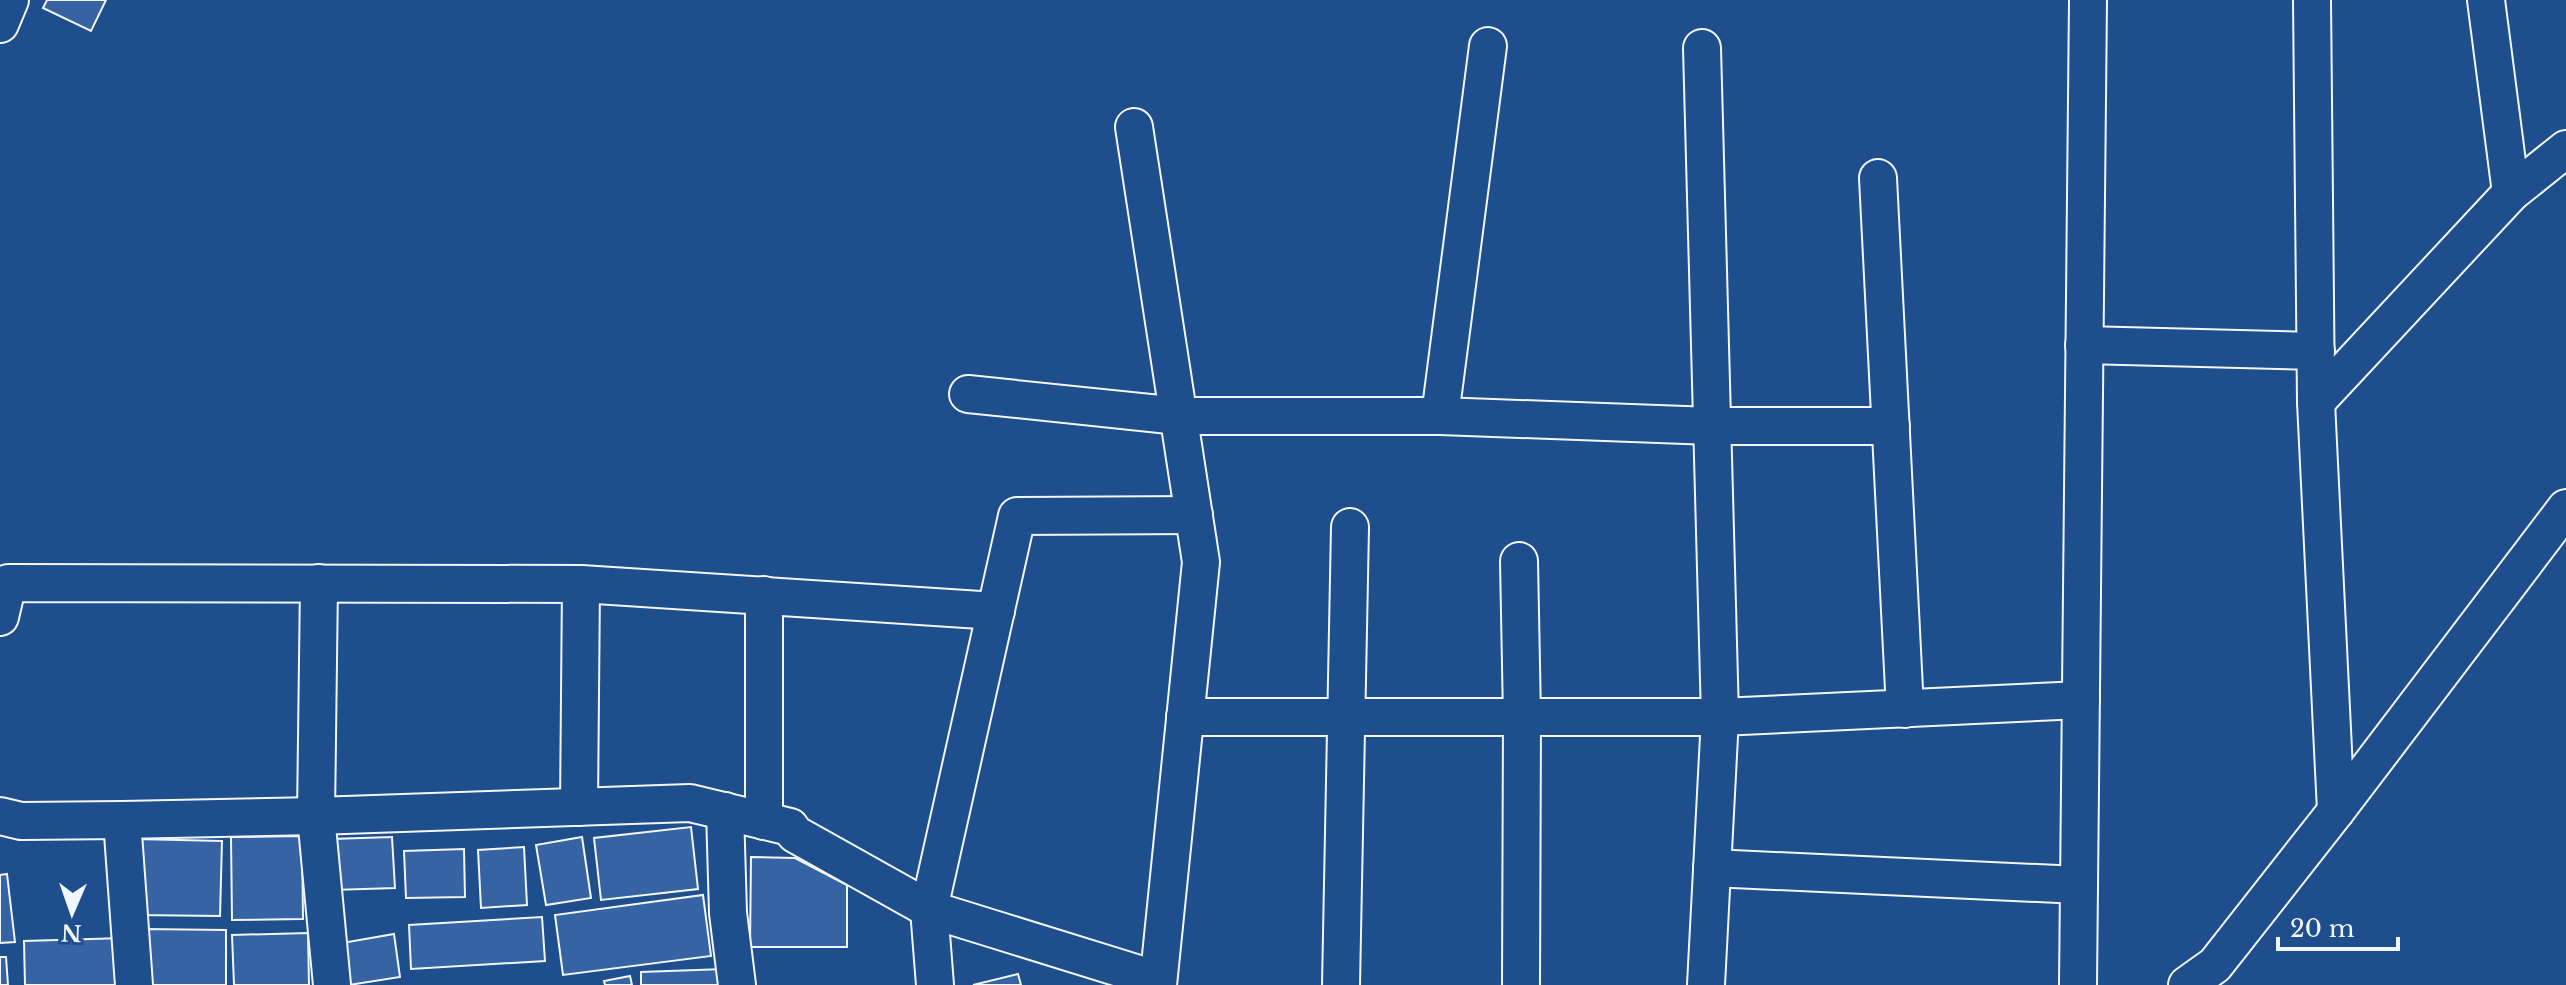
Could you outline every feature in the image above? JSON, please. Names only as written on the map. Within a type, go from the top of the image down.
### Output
[{"type":"street","points":[[0,24],[10,0]]},
{"type":"street","points":[[2078,985],[2088,0]]},
{"type":"street","points":[[2312,0],[2316,402],[2336,811]]},
{"type":"street","points":[[2486,0],[2511,193]]},
{"type":"street","points":[[1440,416],[1488,46]]},
{"type":"street","points":[[1702,48],[1720,717],[1706,985]]},
{"type":"street","points":[[0,816],[21,821],[122,820],[690,803],[790,827],[795,834],[929,909],[1158,983],[1201,562],[1134,127]]},
{"type":"street","points":[[2316,402],[2511,193],[2566,149]]},
{"type":"street","points":[[1878,178],[1905,709]]},
{"type":"street","points":[[2084,345],[2316,351]]},
{"type":"street","points":[[968,394],[1179,416],[1440,416],[1712,426],[1891,426]]},
{"type":"street","points":[[2187,985],[2215,965],[2566,508]]},
{"type":"street","points":[[935,985],[929,909],[1017,516],[1194,515]]},
{"type":"street","points":[[1341,985],[1350,527]]},
{"type":"street","points":[[1519,561],[1521,985]]},
{"type":"street","points":[[0,617],[8,583],[581,584],[996,611]]},
{"type":"street","points":[[319,583],[316,816],[332,985]]},
{"type":"street","points":[[579,807],[581,584]]},
{"type":"street","points":[[764,595],[764,821]]},
{"type":"street","points":[[1185,717],[1720,717],[2081,700]]},
{"type":"street","points":[[725,811],[728,913],[737,985]]},
{"type":"street","points":[[122,820],[134,985]]},
{"type":"street","points":[[1712,868],[2079,885]]},
{"type":"building","points":[[47,0],[106,0],[91,31],[43,8]]},
{"type":"building","points":[[691,827],[698,889],[601,900],[594,838]]},
{"type":"building","points":[[302,836],[303,919],[232,920],[231,837]]},
{"type":"building","points":[[392,837],[395,888],[333,890],[331,839]]},
{"type":"building","points":[[582,837],[591,898],[546,905],[536,845]]},
{"type":"building","points":[[136,839],[222,841],[220,916],[134,915]]},
{"type":"building","points":[[524,847],[527,905],[481,908],[478,850]]},
{"type":"building","points":[[464,849],[465,897],[406,898],[404,851]]},
{"type":"building","points":[[751,857],[795,858],[847,885],[847,947],[750,947]]},
{"type":"building","points":[[7,874],[15,942],[0,943],[0,875]]},
{"type":"building","points":[[703,895],[711,956],[563,975],[555,915]]},
{"type":"building","points":[[542,917],[545,961],[411,969],[409,925]]},
{"type":"building","points":[[142,929],[226,930],[226,985],[142,985]]},
{"type":"building","points":[[308,933],[309,985],[234,985],[232,935]]},
{"type":"building","points":[[394,934],[400,977],[349,985],[342,943]]},
{"type":"building","points":[[124,938],[126,985],[25,985],[24,941]]},
{"type":"building","points":[[0,957],[6,957],[8,985],[0,985]]},
{"type":"building","points":[[724,969],[725,985],[641,985],[641,972]]},
{"type":"building","points":[[1018,974],[1021,985],[973,985]]},
{"type":"building","points":[[630,976],[632,985],[605,985],[604,981]]}]
